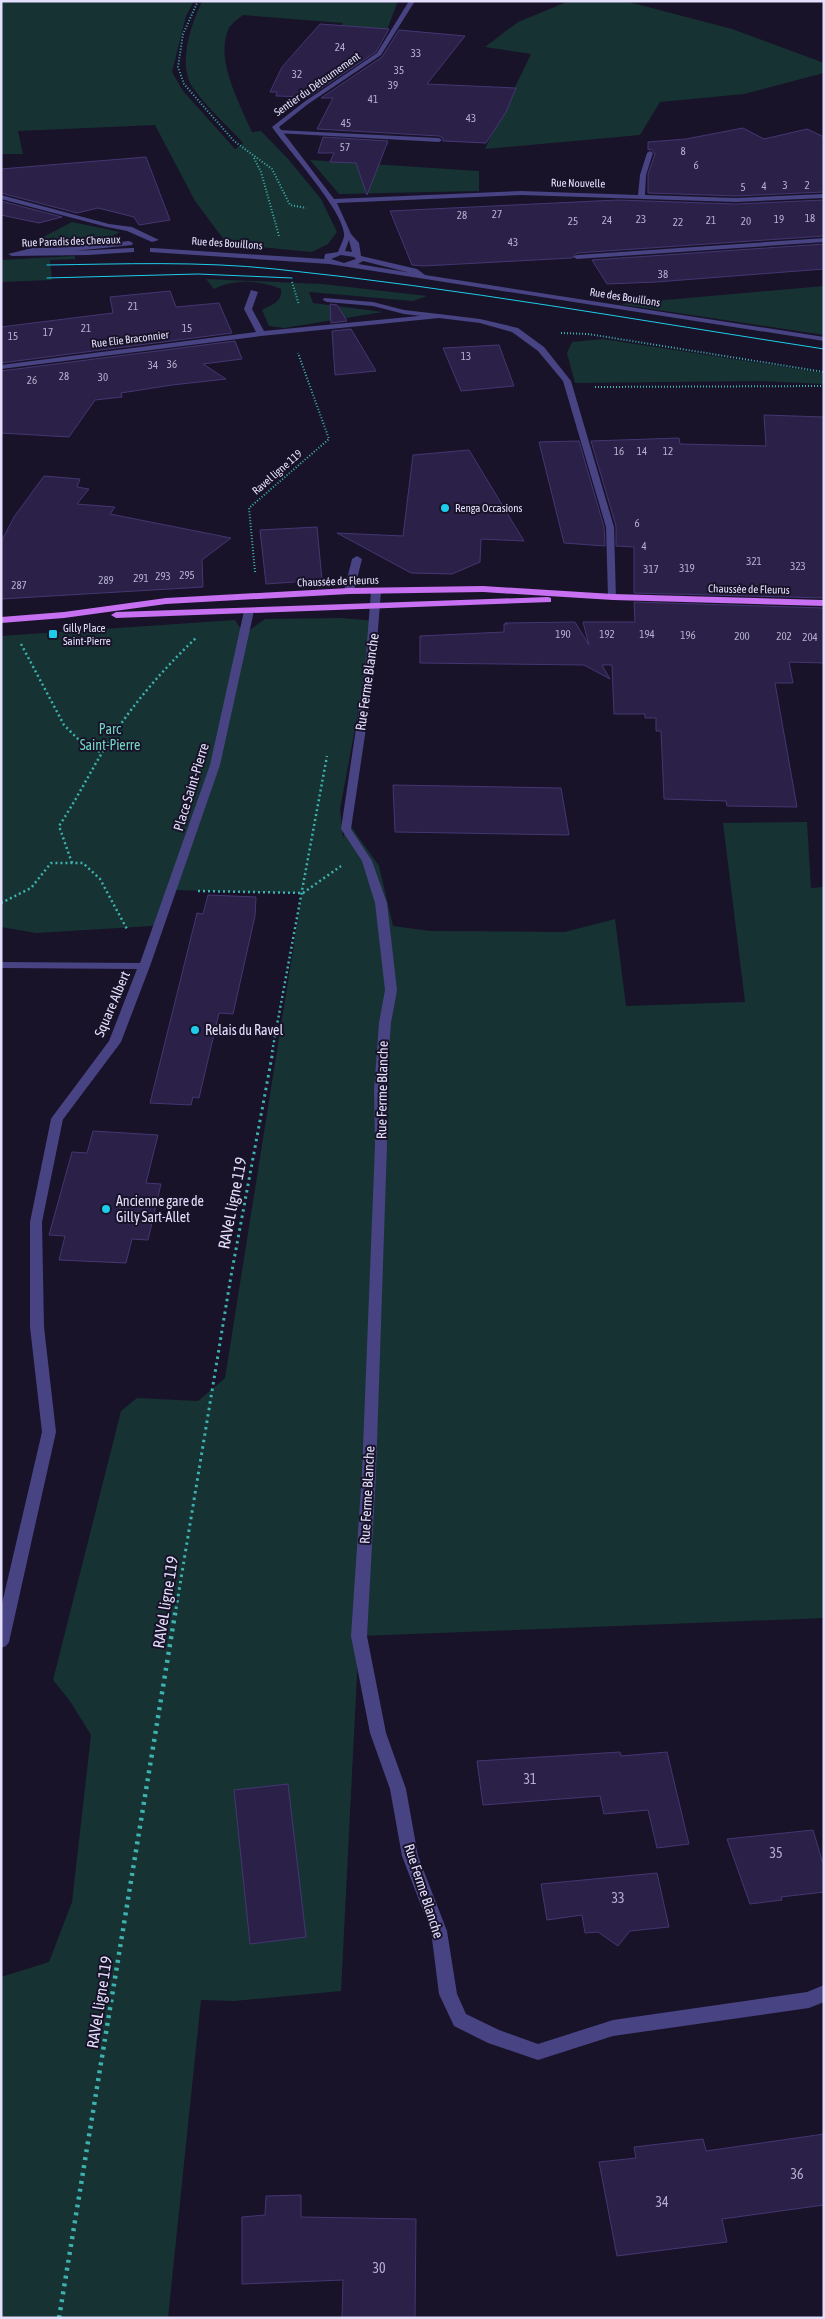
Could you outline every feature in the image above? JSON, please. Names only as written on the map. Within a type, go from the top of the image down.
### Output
[{"type":"main road","name":"Chaussée de Fleurus","points":[[1,620],[64,615],[166,601],[349,591],[483,589],[613,597],[824,602]]},
{"type":"main road","name":"Chaussée de Fleurus","points":[[64,615],[219,613],[613,597]]},
{"type":"street","name":"Sentier du Détournement","points":[[358,256],[355,243],[348,234],[347,227],[338,214],[333,200],[288,147],[275,127],[306,103],[379,54],[412,1]]},
{"type":"street","points":[[278,132],[439,140]]},
{"type":"street","points":[[641,196],[643,175],[650,153]]},
{"type":"street","name":"Rue Nouvelle","points":[[333,200],[521,193],[736,200],[824,196]]},
{"type":"street","name":"Rue des Bouillons","points":[[1,197],[110,226],[129,229],[158,242],[330,258],[349,265],[824,339]]},
{"type":"street","name":"Rue des Bouillons","points":[[110,226],[135,247]]},
{"type":"street","points":[[341,253],[348,234]]},
{"type":"street","points":[[577,257],[824,240]]},
{"type":"street","points":[[135,247],[158,242]]},
{"type":"street","points":[[135,247],[154,250],[158,242]]},
{"type":"street","name":"Rue Paradis des Chevaux","points":[[1,254],[32,250],[135,247]]},
{"type":"street","name":"Rue des Bouillons","points":[[154,250],[330,258],[341,253],[414,271],[423,277]]},
{"type":"street","points":[[349,265],[358,262],[358,256]]},
{"type":"street","points":[[254,292],[248,309],[261,334]]},
{"type":"street","points":[[326,300],[373,304],[404,312],[439,316]]},
{"type":"street","name":"Rue Elie Braconnier","points":[[1,367],[261,334],[439,316],[480,321],[515,330]]},
{"type":"street","points":[[515,330],[541,349],[567,381],[610,527],[613,597]]},
{"type":"street","points":[[349,591],[357,559]]},
{"type":"street","name":"Rue Ferme Blanche","points":[[376,591],[370,668],[346,829],[367,862],[381,903],[391,990],[385,1023],[380,1090],[380,1164],[369,1473],[359,1636],[378,1733],[398,1789],[410,1856],[439,1931],[448,1994],[460,2020],[494,2037],[538,2052],[613,2028],[809,2000],[824,1993]]},
{"type":"street","name":"Place Saint-Pierre","points":[[144,966],[173,890],[215,766],[249,611]]},
{"type":"street","name":"Square Albert","points":[[1,966],[144,966],[115,1042],[57,1119],[36,1222],[37,1327],[49,1432],[1,1642]]},
{"type":"path","points":[[198,1],[183,34],[178,67],[184,84],[234,141],[254,158],[272,169],[290,205],[338,214]]},
{"type":"path","points":[[254,158],[261,172]]},
{"type":"path","name":"Ravel ligne 119","points":[[258,596],[249,508],[329,440],[294,341],[305,330]]},
{"type":"path","points":[[515,330],[588,334],[824,372]]},
{"type":"path","points":[[569,387],[824,386]]},
{"type":"path","points":[[72,863],[59,826],[102,753],[141,695],[219,613]]},
{"type":"path","points":[[19,642],[64,725],[80,741],[102,753]]},
{"type":"path","points":[[173,890],[302,893],[361,853]]},
{"type":"path","points":[[1,903],[31,888],[51,863],[82,863],[100,879],[128,932],[153,942]]},
{"type":"path","name":"RAVeL ligne 119","points":[[59,2318],[231,1276],[302,893]]},
{"type":"green space","points":[[1,1],[194,1],[186,16],[172,72],[183,91],[235,149],[243,143],[204,102],[188,78],[186,68],[187,44],[202,1],[398,1],[385,35],[339,29],[343,23],[243,15],[230,26],[225,40],[225,53],[230,81],[252,132],[261,131],[289,160],[321,199],[337,232],[328,244],[312,252],[227,244],[195,201],[155,125],[18,131],[23,154],[1,154]]},
{"type":"green space","points":[[569,1],[625,1],[732,29],[824,63],[824,73],[744,94],[660,102],[640,135],[485,149],[531,54],[485,47],[518,22]]},
{"type":"green space","points":[[310,160],[479,171],[479,191],[339,194]]},
{"type":"green space","points":[[72,222],[120,232],[100,243],[83,247],[24,247]]},
{"type":"green space","points":[[75,256],[75,259],[50,260],[52,280],[1,282],[1,260]]},
{"type":"green space","points":[[206,279],[322,284],[427,296],[413,301],[309,292],[313,303],[383,312],[284,328],[269,326],[262,310],[278,300],[281,289],[256,282],[238,282],[214,289]]},
{"type":"green space","points":[[824,286],[824,335],[619,304]]},
{"type":"green space","points":[[603,339],[824,373],[824,384],[760,381],[575,383],[567,353],[572,342]]},
{"type":"green space","name":"Parc Saint-Pierre","points":[[341,618],[375,621],[340,809],[343,839],[347,821],[379,866],[393,926],[430,931],[565,932],[615,919],[626,1006],[745,1002],[723,823],[807,822],[811,888],[824,887],[824,1618],[359,1636],[341,1991],[234,2001],[201,2000],[168,2318],[1,2318],[1,1977],[49,1962],[72,1902],[91,1735],[70,1701],[53,1680],[121,1411],[137,1398],[198,1401],[225,1378],[302,893],[172,890],[161,921],[152,926],[36,933],[1,927],[1,636],[235,620],[244,634],[265,619]]},
{"type":"building","points":[[320,24],[389,29],[376,52],[308,97],[276,96],[277,92],[270,92],[282,67]]},
{"type":"building","points":[[399,30],[465,36],[427,84],[516,88],[506,112],[486,143],[443,141],[443,138],[439,136],[317,129],[333,98],[321,98],[382,57]]},
{"type":"building","points":[[743,128],[764,139],[807,129],[824,137],[824,192],[736,196],[648,193],[648,174],[655,154],[651,149],[648,150],[648,142],[686,139]]},
{"type":"building","points":[[323,137],[388,141],[367,195],[356,163],[330,162],[334,153],[318,153]]},
{"type":"building","points":[[146,157],[170,220],[139,225],[134,217],[98,208],[77,213],[1,193],[1,169]]},
{"type":"building","points":[[617,200],[736,204],[824,200],[824,236],[577,253],[572,258],[423,266],[412,265],[390,211]]},
{"type":"building","points":[[1,201],[62,217],[39,223],[1,215]]},
{"type":"building","points":[[824,244],[824,269],[656,282],[607,284],[592,260]]},
{"type":"building","points":[[170,291],[176,307],[219,303],[232,333],[1,363],[1,327],[113,313],[110,297]]},
{"type":"building","points":[[330,304],[337,305],[347,321],[331,323]]},
{"type":"building","points":[[351,329],[376,371],[335,375],[332,331]]},
{"type":"building","points":[[235,341],[242,359],[203,364],[226,379],[121,393],[122,397],[95,400],[69,437],[1,433],[1,371]]},
{"type":"building","points":[[499,345],[514,386],[461,391],[443,348]]},
{"type":"building","points":[[764,415],[824,417],[824,598],[634,593],[634,547],[616,546],[616,526],[591,441],[679,438],[680,444],[766,446]]},
{"type":"building","points":[[579,441],[604,527],[605,546],[564,543],[539,442]]},
{"type":"building","name":"Renga Occasions","points":[[469,450],[524,541],[481,539],[480,562],[452,574],[411,573],[337,533],[403,536],[413,455]]},
{"type":"building","points":[[44,476],[80,479],[77,487],[89,489],[77,504],[115,507],[110,514],[231,538],[202,560],[203,587],[1,599],[1,542],[14,517]]},
{"type":"building","points":[[317,527],[322,580],[266,584],[260,530]]},
{"type":"building","points":[[634,602],[824,608],[824,663],[789,662],[793,683],[775,683],[797,807],[727,806],[726,801],[664,799],[661,731],[656,731],[656,718],[645,718],[645,714],[614,714],[612,665],[602,665],[610,679],[584,665],[420,663],[420,636],[504,632],[504,624],[508,624],[505,623],[575,622],[589,645],[583,622],[635,622]]},
{"type":"building","points":[[393,785],[561,788],[569,835],[395,832]]},
{"type":"building","points":[[208,895],[256,897],[255,916],[233,1014],[219,1013],[199,1098],[193,1097],[191,1105],[150,1103],[197,913],[203,914]]},
{"type":"building","name":"Ancienne gare de Gilly Sart-Allet","points":[[93,1131],[158,1135],[146,1183],[161,1184],[148,1240],[132,1239],[126,1263],[59,1260],[65,1236],[49,1235],[72,1152],[87,1153]]},
{"type":"building","points":[[620,1752],[621,1756],[667,1752],[689,1844],[657,1848],[648,1810],[604,1814],[600,1796],[483,1805],[477,1761]]},
{"type":"building","points":[[288,1784],[306,1937],[250,1944],[234,1790]]},
{"type":"building","points":[[813,1830],[824,1867],[824,1892],[781,1897],[782,1900],[750,1904],[727,1839]]},
{"type":"building","points":[[657,1873],[669,1927],[630,1931],[618,1946],[598,1932],[585,1933],[582,1915],[547,1920],[541,1884]]},
{"type":"building","points":[[824,2134],[824,2205],[722,2219],[727,2242],[617,2256],[599,2162],[636,2158],[634,2147],[703,2139],[706,2151]]},
{"type":"building","points":[[301,2195],[301,2217],[416,2219],[415,2318],[342,2318],[343,2280],[242,2284],[242,2217],[265,2215],[266,2196]]},
{"type":"tram line","points":[[47,265],[190,264],[275,269],[482,295],[824,349]]},
{"type":"tram line","points":[[47,278],[198,274],[292,278]]},
{"type":"place","name":"Renga Occasions","points":[[445,508]]},
{"type":"place","name":"Gilly Place Saint-Pierre","points":[[53,634]]},
{"type":"place","name":"Relais du Ravel","points":[[195,1030]]},
{"type":"place","name":"Ancienne gare de Gilly Sart-Allet","points":[[106,1209]]}]
